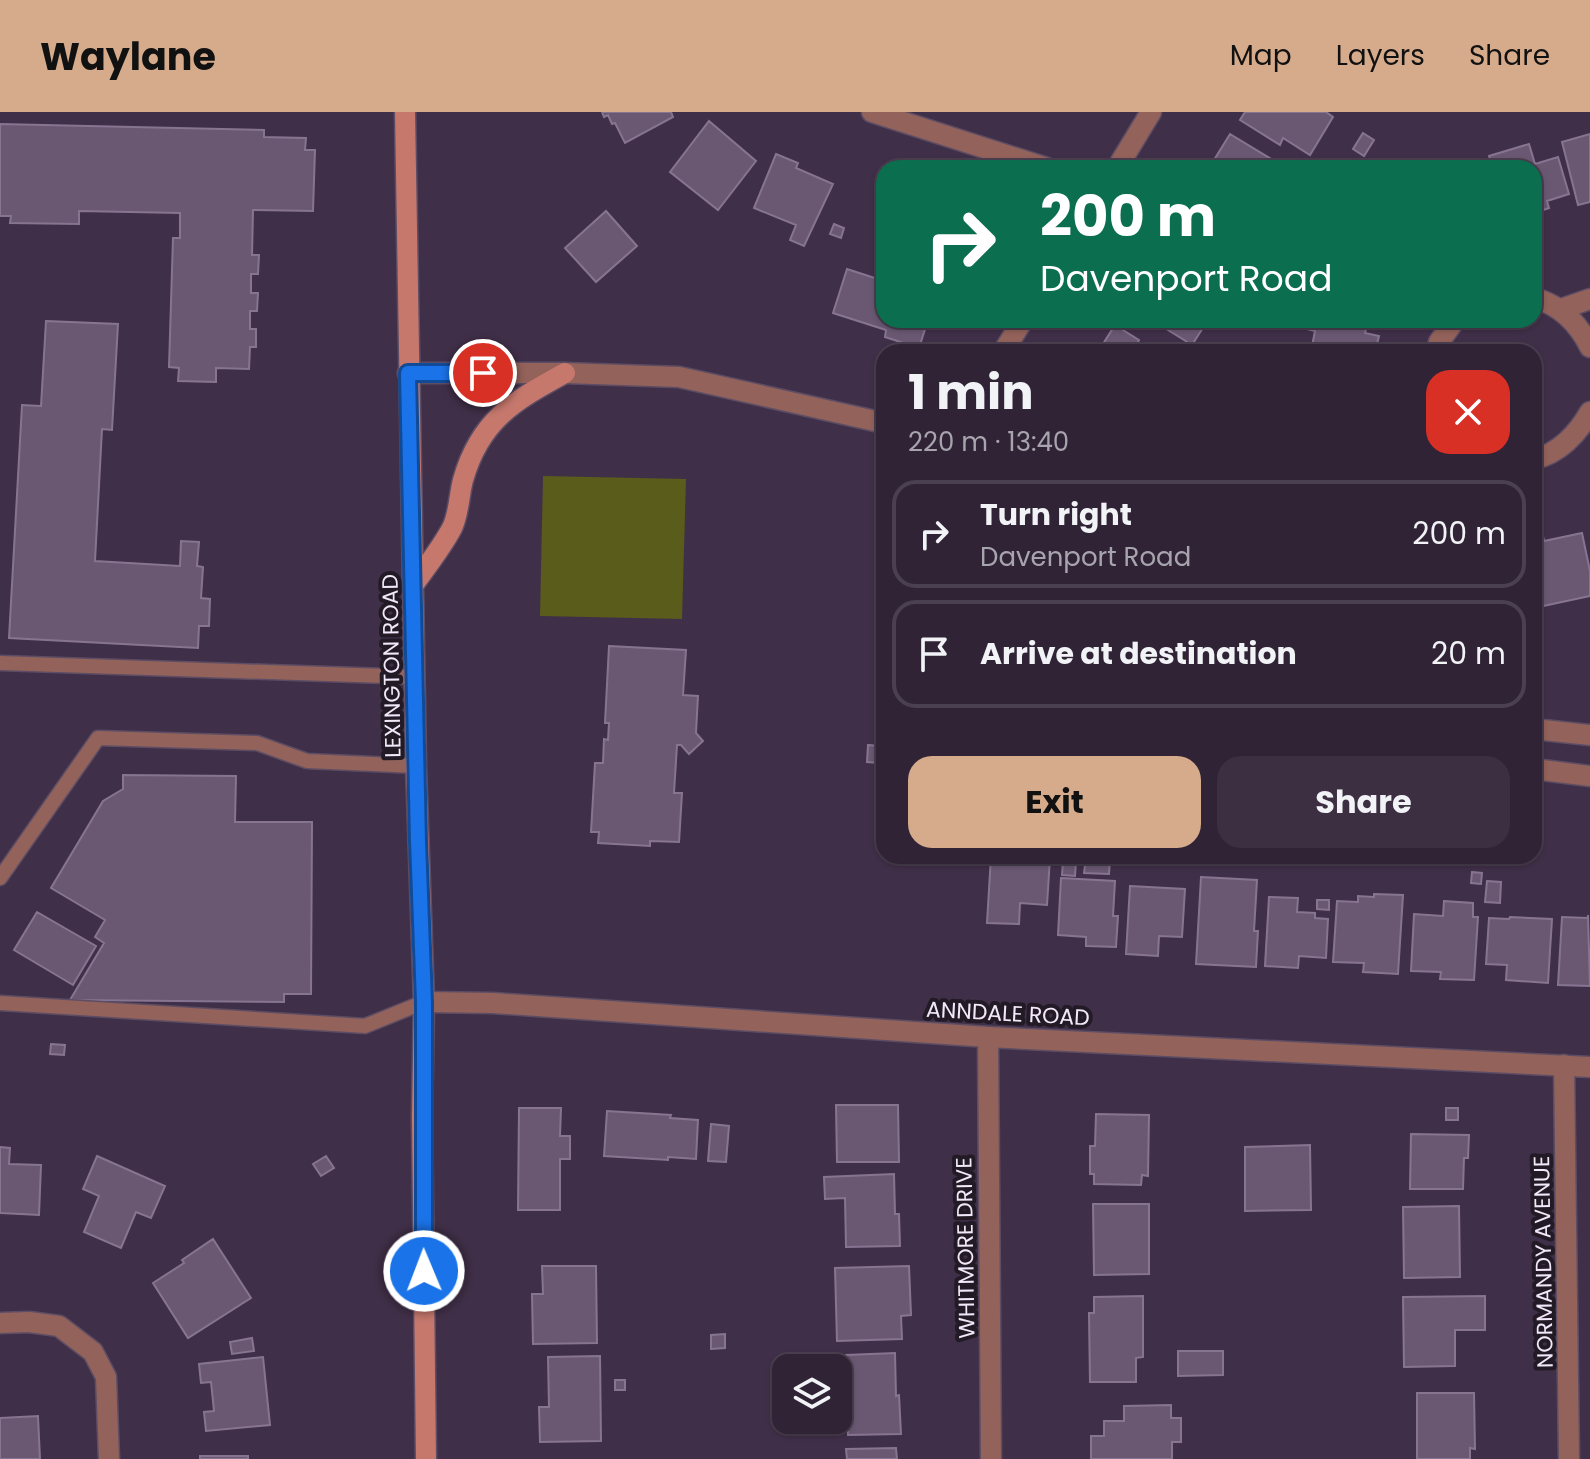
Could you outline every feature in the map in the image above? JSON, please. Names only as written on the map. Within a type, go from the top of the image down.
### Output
[{"type":"main road","name":"LEXINGTON ROAD","points":[[405,112],[416,766],[424,1002],[422,1117],[426,1459]]},
{"type":"main road","points":[[414,584],[454,526],[463,479],[477,443],[490,423],[527,394],[565,373]]},
{"type":"street","points":[[872,112],[1022,160]]},
{"type":"street","points":[[1122,160],[1151,112]]},
{"type":"street","points":[[1561,309],[1590,299]]},
{"type":"street","points":[[1542,301],[1561,309],[1582,330],[1590,347]]},
{"type":"street","points":[[408,373],[679,377],[876,421]]},
{"type":"street","points":[[1542,457],[1579,432],[1590,412]]},
{"type":"street","points":[[1542,730],[1590,735]]},
{"type":"street","points":[[1542,770],[1590,776]]},
{"type":"street","name":"ANNDALE ROAD","points":[[424,1002],[493,1003],[988,1037],[1590,1067]]},
{"type":"street","name":"WHITMORE DRIVE","points":[[988,1037],[991,1459]]},
{"type":"street","name":"NORMANDY AVENUE","points":[[1564,1065],[1569,1459]]},
{"type":"street","points":[[0,1323],[29,1322],[59,1326],[93,1352],[106,1377],[109,1459]]},
{"type":"lane","points":[[0,663],[281,670],[415,677]]},
{"type":"lane","points":[[0,878],[98,738],[257,743],[307,761],[416,766]]},
{"type":"lane","points":[[0,1003],[365,1026],[424,1002]]},
{"type":"shaded area","points":[[543,476],[686,479],[682,619],[540,616]]},
{"type":"building","points":[[602,112],[671,112],[673,117],[625,143],[615,123],[612,124],[608,115],[604,117]]},
{"type":"building","points":[[1245,112],[1326,112],[1333,117],[1310,155],[1283,138],[1280,145],[1240,120]]},
{"type":"building","points":[[709,121],[756,161],[718,210],[670,172]]},
{"type":"building","points":[[0,124],[264,130],[264,137],[306,138],[305,150],[315,150],[313,211],[253,210],[252,255],[259,255],[258,274],[251,274],[251,293],[258,293],[257,311],[250,311],[250,329],[256,329],[256,347],[250,347],[249,369],[216,368],[216,382],[178,381],[179,368],[169,367],[173,238],[180,238],[180,213],[79,211],[79,224],[10,223],[11,216],[0,216]]},
{"type":"building","points":[[1363,133],[1374,140],[1364,156],[1353,149]]},
{"type":"building","points":[[1230,134],[1273,160],[1214,160]]},
{"type":"building","points":[[1590,134],[1590,202],[1578,205],[1562,142]]},
{"type":"building","points":[[1529,144],[1534,160],[1490,160],[1489,156]]},
{"type":"building","points":[[776,154],[798,163],[796,168],[833,184],[804,246],[790,240],[796,225],[754,208]]},
{"type":"building","points":[[1558,157],[1569,194],[1547,201],[1549,208],[1542,210],[1542,162]]},
{"type":"building","points":[[606,211],[637,246],[596,282],[565,248]]},
{"type":"building","points":[[834,224],[844,228],[841,238],[830,234]]},
{"type":"building","points":[[847,269],[876,278],[876,327],[833,313]]},
{"type":"building","points":[[46,321],[118,324],[112,430],[102,429],[95,561],[180,566],[181,541],[199,542],[197,566],[203,567],[201,598],[210,599],[209,626],[199,626],[198,648],[9,638],[22,405],[41,406]]},
{"type":"building","points":[[880,328],[925,328],[920,344],[907,344],[885,337],[886,330]]},
{"type":"building","points":[[1113,328],[1120,328],[1141,344],[1103,344]]},
{"type":"building","points":[[1165,328],[1203,328],[1190,344]]},
{"type":"building","points":[[1366,328],[1365,333],[1379,336],[1377,344],[1312,344],[1315,331],[1307,329]]},
{"type":"building","points":[[1582,533],[1590,571],[1590,596],[1542,606],[1542,536],[1544,541]]},
{"type":"building","points":[[609,646],[686,650],[683,695],[698,696],[696,733],[703,741],[689,754],[677,745],[674,793],[682,793],[679,842],[650,841],[650,846],[598,843],[599,832],[591,832],[595,763],[603,763],[604,739],[608,740],[609,723],[605,723]]},
{"type":"building","points":[[868,745],[876,746],[876,763],[867,762]]},
{"type":"building","points":[[123,775],[236,776],[235,822],[312,822],[311,994],[284,994],[284,1002],[70,1000],[104,943],[95,937],[105,920],[51,888],[103,801],[123,789]]},
{"type":"building","points":[[991,864],[1050,864],[1047,905],[1020,903],[1019,924],[987,923]]},
{"type":"building","points":[[1063,864],[1076,864],[1075,876],[1062,875]]},
{"type":"building","points":[[1085,864],[1110,864],[1109,874],[1084,873]]},
{"type":"building","points":[[1472,872],[1482,873],[1481,884],[1471,883]]},
{"type":"building","points":[[1201,877],[1257,880],[1254,931],[1258,931],[1256,967],[1196,964]]},
{"type":"building","points":[[1061,878],[1115,881],[1113,916],[1118,916],[1116,947],[1086,946],[1086,937],[1058,935]]},
{"type":"building","points":[[1487,881],[1501,882],[1500,903],[1485,902]]},
{"type":"building","points":[[1130,886],[1185,889],[1182,937],[1159,936],[1158,956],[1126,954]]},
{"type":"building","points":[[1374,894],[1403,895],[1398,974],[1363,972],[1364,963],[1333,962],[1337,901],[1358,902],[1358,896],[1374,897]]},
{"type":"building","points":[[1269,897],[1298,898],[1297,912],[1315,913],[1315,918],[1328,919],[1326,958],[1299,956],[1298,968],[1265,966]]},
{"type":"building","points":[[1317,900],[1329,900],[1329,910],[1317,909]]},
{"type":"building","points":[[1444,901],[1473,903],[1473,917],[1478,917],[1474,980],[1440,979],[1441,972],[1411,971],[1414,914],[1443,916]]},
{"type":"building","points":[[37,912],[96,946],[73,985],[14,950]]},
{"type":"building","points":[[1588,915],[1590,986],[1558,985],[1562,917],[1588,918]]},
{"type":"building","points":[[1489,918],[1552,919],[1548,983],[1506,980],[1507,965],[1486,964]]},
{"type":"building","points":[[51,1044],[65,1045],[64,1055],[50,1054]]},
{"type":"building","points":[[836,1105],[898,1105],[899,1162],[837,1162]]},
{"type":"building","points":[[519,1108],[561,1108],[560,1136],[570,1136],[570,1159],[560,1159],[560,1210],[518,1210]]},
{"type":"building","points":[[1446,1108],[1458,1108],[1458,1120],[1446,1120]]},
{"type":"building","points":[[607,1111],[698,1120],[696,1159],[604,1156]]},
{"type":"building","points":[[1096,1114],[1149,1115],[1148,1176],[1142,1175],[1141,1185],[1094,1184],[1094,1174],[1090,1174],[1090,1146],[1095,1146]]},
{"type":"building","points":[[711,1124],[729,1126],[726,1162],[708,1161]]},
{"type":"building","points":[[1411,1134],[1469,1135],[1468,1158],[1464,1158],[1463,1189],[1410,1189]]},
{"type":"building","points":[[1310,1145],[1311,1210],[1245,1211],[1245,1147]]},
{"type":"building","points":[[0,1147],[10,1148],[9,1164],[41,1165],[39,1215],[0,1213]]},
{"type":"building","points":[[97,1156],[165,1186],[151,1218],[136,1212],[121,1248],[84,1232],[99,1196],[83,1189]]},
{"type":"building","points":[[326,1156],[334,1168],[321,1176],[313,1164]]},
{"type":"building","points":[[894,1174],[900,1246],[846,1247],[845,1198],[825,1199],[824,1177]]},
{"type":"building","points":[[1093,1204],[1149,1204],[1149,1274],[1094,1275]]},
{"type":"building","points":[[1459,1206],[1460,1277],[1404,1278],[1403,1207]]},
{"type":"building","points":[[213,1239],[251,1298],[188,1338],[153,1283]]},
{"type":"building","points":[[542,1266],[596,1266],[597,1343],[533,1344],[532,1294],[543,1294]]},
{"type":"building","points":[[909,1266],[911,1315],[901,1316],[902,1339],[837,1341],[835,1268]]},
{"type":"building","points":[[1143,1296],[1143,1357],[1136,1358],[1136,1382],[1090,1382],[1089,1313],[1094,1313],[1094,1297]]},
{"type":"building","points":[[1485,1296],[1485,1330],[1455,1330],[1455,1366],[1404,1367],[1403,1297]]},
{"type":"building","points":[[725,1334],[725,1348],[711,1349],[711,1335]]},
{"type":"building","points":[[252,1338],[254,1351],[232,1354],[230,1342]]},
{"type":"building","points":[[1178,1351],[1223,1351],[1223,1375],[1178,1376]]},
{"type":"building","points":[[895,1353],[901,1434],[848,1435],[852,1434],[852,1355]]},
{"type":"building","points":[[600,1356],[601,1441],[540,1442],[539,1407],[549,1407],[548,1357]]},
{"type":"building","points":[[263,1357],[270,1425],[206,1431],[204,1412],[214,1411],[211,1382],[201,1383],[199,1364]]},
{"type":"building","points":[[615,1380],[625,1380],[625,1390],[615,1390]]},
{"type":"building","points":[[1417,1393],[1474,1393],[1475,1449],[1470,1448],[1470,1459],[1417,1459]]},
{"type":"building","points":[[1171,1405],[1171,1418],[1181,1418],[1181,1442],[1172,1442],[1172,1459],[1091,1459],[1091,1436],[1104,1436],[1104,1421],[1124,1421],[1124,1406]]},
{"type":"building","points":[[38,1416],[40,1459],[0,1459],[0,1418]]},
{"type":"building","points":[[896,1448],[897,1459],[847,1459],[846,1449]]},
{"type":"building","points":[[200,1456],[248,1456],[248,1459],[200,1459]]},
{"type":"route","points":[[424,1271],[424,1002],[408,373],[483,373]]}]
